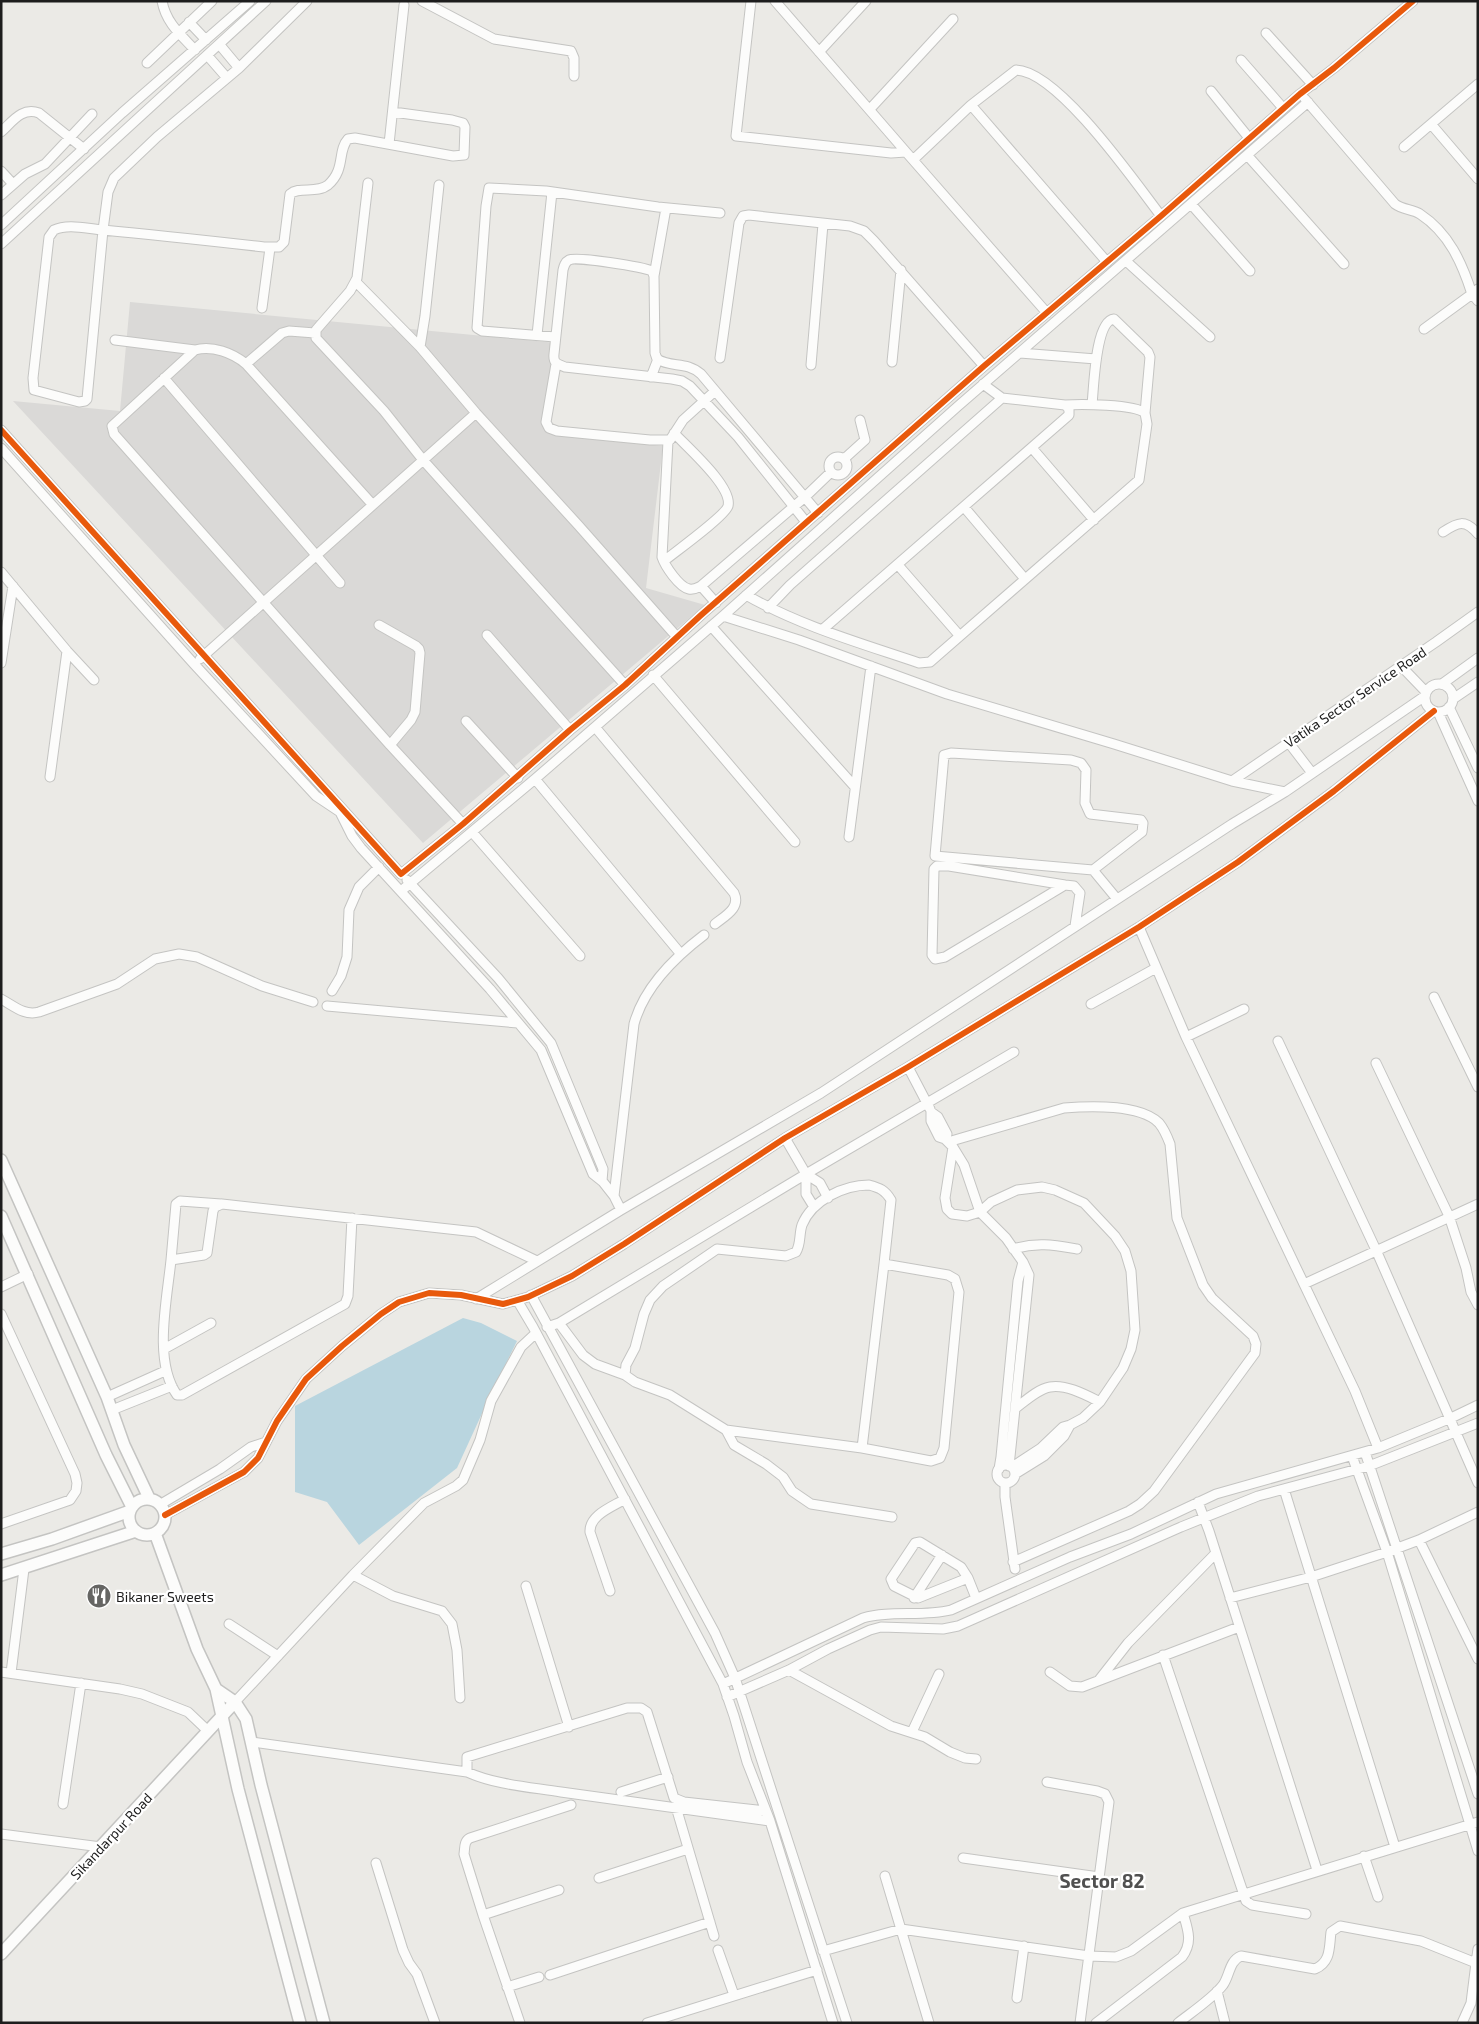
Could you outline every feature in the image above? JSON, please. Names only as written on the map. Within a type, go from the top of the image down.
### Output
[{"type":"street","points":[[162,1],[165,16],[195,50]]},
{"type":"street","points":[[147,63],[212,1]]},
{"type":"street","points":[[1,225],[122,114],[250,1]]},
{"type":"street","points":[[1,244],[66,183],[132,126],[266,1]]},
{"type":"street","points":[[307,1],[239,68],[119,171],[114,178],[108,192],[103,230],[87,398],[85,401],[79,402],[36,392],[33,388],[33,378],[50,233],[64,227],[103,230],[270,248],[279,247],[283,245],[288,204],[292,192],[315,190],[327,185],[338,172],[346,140],[355,138],[453,156],[465,153],[465,127],[463,123],[393,112]]},
{"type":"street","points":[[422,1],[494,38],[571,51],[574,58],[574,76]]},
{"type":"street","points":[[751,1],[736,136],[892,153],[906,152]]},
{"type":"street","points":[[775,1],[1047,313]]},
{"type":"street","points":[[820,52],[866,1]]},
{"type":"street","points":[[393,882],[518,778],[570,730],[625,685],[806,522],[984,366],[1161,216],[1283,108],[1413,1]]},
{"type":"street","points":[[389,144],[404,5]]},
{"type":"street","points":[[870,109],[953,19]]},
{"type":"street","points":[[189,22],[206,40]]},
{"type":"street","points":[[1266,33],[1313,85]]},
{"type":"street","points":[[219,44],[239,68]]},
{"type":"street","points":[[207,55],[227,78]]},
{"type":"street","points":[[1241,60],[1283,108]]},
{"type":"street","points":[[914,159],[971,105],[1016,70],[1021,70],[1046,83],[1077,112],[1161,216]]},
{"type":"street","points":[[1404,146],[1478,84]]},
{"type":"street","points":[[1211,91],[1249,138]]},
{"type":"street","points":[[1300,94],[1395,204],[1418,212],[1441,231],[1457,254],[1476,294],[1424,329]]},
{"type":"street","points":[[401,891],[535,779],[723,616],[983,384],[1308,102]]},
{"type":"street","points":[[971,105],[1107,262]]},
{"type":"street","points":[[1,132],[19,115],[30,110],[39,113],[84,149]]},
{"type":"street","points":[[1,195],[25,174],[44,164],[92,114]]},
{"type":"street","points":[[122,114],[132,126]]},
{"type":"street","points":[[1431,124],[1478,179]]},
{"type":"street","points":[[1248,155],[1344,264]]},
{"type":"street","points":[[1,170],[13,184]]},
{"type":"street","points":[[315,333],[356,282],[361,258],[368,183]]},
{"type":"street","points":[[420,347],[439,185]]},
{"type":"street","points":[[555,337],[482,331],[477,327],[487,194],[490,187],[552,192],[666,208],[720,213]]},
{"type":"street","points":[[537,335],[552,192]]},
{"type":"street","points":[[1191,204],[1250,271]]},
{"type":"street","points":[[651,378],[658,360],[655,353],[654,276],[666,208]]},
{"type":"street","points":[[720,358],[739,223],[742,217],[749,215],[850,226],[864,231],[901,270],[984,366]]},
{"type":"street","points":[[812,366],[823,224]]},
{"type":"street","points":[[262,308],[270,248]]},
{"type":"street","points":[[654,276],[652,270],[649,269],[587,259],[569,260],[563,270],[553,358],[556,364],[546,422],[547,427],[552,430],[650,440],[671,437]]},
{"type":"street","points":[[1126,261],[1210,337]]},
{"type":"street","points":[[892,362],[901,270]]},
{"type":"street","points":[[356,282],[420,347],[476,413],[677,637]]},
{"type":"street","points":[[746,595],[768,608],[822,630],[919,663],[930,662],[1139,480],[1147,424],[1145,413],[1150,357],[1148,352],[1116,320],[1110,319],[1104,324],[1096,359],[1092,404]]},
{"type":"street","points":[[246,364],[282,333],[289,331],[315,333]]},
{"type":"street","points":[[315,333],[318,340],[384,411],[423,460],[625,685]]},
{"type":"street","points":[[115,340],[194,350],[203,349],[224,352],[237,357],[246,364],[372,504]]},
{"type":"street","points":[[194,350],[113,423],[112,431],[463,824]]},
{"type":"street","points":[[1020,353],[1096,359]]},
{"type":"street","points":[[658,360],[694,369],[818,513]]},
{"type":"street","points":[[556,364],[565,367],[682,381],[690,386],[738,437],[806,522]]},
{"type":"street","points":[[164,378],[318,555],[340,583]]},
{"type":"street","points":[[983,384],[1002,398],[1065,405],[1092,404],[1136,408],[1145,413]]},
{"type":"street","points":[[715,392],[683,420],[671,437],[662,549],[666,567],[685,587],[692,590],[701,586],[805,497],[831,472]]},
{"type":"street","points":[[948,398],[957,407]]},
{"type":"street","points":[[768,608],[790,584],[1002,398]]},
{"type":"street","points":[[822,630],[1069,415],[1069,409],[1065,405]]},
{"type":"street","points":[[194,664],[476,413]]},
{"type":"street","points":[[844,459],[865,440],[860,420]]},
{"type":"street","points":[[1,430],[245,699],[338,806],[498,978],[551,1043],[602,1169],[602,1181]]},
{"type":"street","points":[[664,561],[715,520],[728,505],[727,496],[718,480],[671,437]]},
{"type":"street","points":[[1,448],[194,664],[316,796],[338,806],[357,843],[490,989],[541,1050],[593,1174],[602,1181],[614,1196],[621,1210]]},
{"type":"street","points":[[1032,448],[1094,520]]},
{"type":"street","points":[[838,457],[844,459],[847,468],[844,473],[836,476],[831,472],[829,464],[832,459],[838,457]]},
{"type":"street","points":[[964,507],[1025,579]]},
{"type":"street","points":[[1443,532],[1456,524],[1462,523],[1472,526],[1478,534]]},
{"type":"street","points":[[776,551],[786,560]]},
{"type":"street","points":[[898,565],[959,635]]},
{"type":"street","points":[[1,572],[67,651],[94,680]]},
{"type":"street","points":[[1,663],[13,586]]},
{"type":"street","points":[[701,586],[716,603]]},
{"type":"street","name":"Vatika Sector Service Road","points":[[1232,781],[1478,612]]},
{"type":"street","points":[[723,616],[799,640],[947,694],[1232,781],[1284,792]]},
{"type":"street","points":[[379,625],[416,646],[420,653],[415,712],[411,720],[390,744]]},
{"type":"street","points":[[711,626],[855,787]]},
{"type":"street","points":[[487,635],[570,730]]},
{"type":"street","points":[[50,777],[67,651]]},
{"type":"street","points":[[476,1299],[621,1210],[821,1092],[1284,792],[1425,694],[1434,684],[1442,684],[1478,658]]},
{"type":"street","points":[[849,837],[871,666]]},
{"type":"street","points":[[1401,666],[1425,694],[1427,705],[1436,711],[1478,801]]},
{"type":"street","points":[[653,675],[795,842]]},
{"type":"street","points":[[163,1510],[244,1472],[258,1458],[277,1421],[306,1379],[342,1346],[399,1302],[429,1293],[461,1295],[503,1304],[531,1295],[572,1276],[785,1138],[908,1067],[1139,927],[1246,856],[1334,791],[1436,711],[1451,703],[1478,682]]},
{"type":"street","points":[[1442,684],[1450,690],[1451,703],[1478,768]]},
{"type":"street","points":[[237,709],[245,699]]},
{"type":"street","points":[[466,721],[518,778]]},
{"type":"street","points":[[595,727],[734,893],[736,901],[734,908],[715,924]]},
{"type":"street","points":[[1289,743],[1312,773]]},
{"type":"street","points":[[555,745],[563,754]]},
{"type":"street","points":[[1092,870],[1142,832],[1144,823],[1141,820],[1090,814],[1085,803],[1086,770],[1081,763],[1071,760],[951,753],[944,755],[935,856],[1092,870],[1118,898]]},
{"type":"street","points":[[535,779],[680,953]]},
{"type":"street","points":[[472,832],[580,956]]},
{"type":"street","points":[[1065,885],[946,957],[940,960],[935,959],[932,955],[934,869],[937,866],[1074,886],[1080,892],[1075,926]]},
{"type":"street","points":[[332,991],[341,976],[347,957],[349,910],[359,887],[379,867]]},
{"type":"street","points":[[1139,927],[1186,1037],[1355,1391],[1378,1448]]},
{"type":"street","points":[[614,1196],[634,1024],[645,997],[680,953],[704,934]]},
{"type":"street","points":[[1,999],[31,1014],[40,1012],[117,984],[155,959],[179,954],[197,957],[262,986],[313,1002]]},
{"type":"street","points":[[1091,1004],[1156,968]]},
{"type":"street","points":[[1434,997],[1478,1087]]},
{"type":"street","points":[[327,1006],[518,1023]]},
{"type":"street","points":[[1186,1037],[1244,1009]]},
{"type":"street","points":[[1278,1041],[1376,1250],[1478,1483]]},
{"type":"street","points":[[547,1327],[559,1323],[806,1174],[929,1108],[1014,1052]]},
{"type":"street","points":[[1376,1063],[1449,1216],[1466,1268],[1470,1292],[1478,1305]]},
{"type":"street","points":[[908,1067],[929,1108],[938,1117],[947,1134],[949,1142],[970,1181],[980,1212],[1006,1238],[1023,1262],[1029,1275],[1011,1482],[1004,1483]]},
{"type":"street","points":[[949,1142],[1064,1108],[1083,1107],[1134,1110],[1158,1122],[1166,1133],[1170,1144],[1177,1218],[1203,1285],[1212,1298],[1253,1336],[1256,1344],[1255,1352],[1154,1491],[1140,1504],[1014,1565],[1004,1483],[998,1478],[1018,1281],[1023,1262]]},
{"type":"street","points":[[785,1138],[806,1174],[820,1183],[828,1198]]},
{"type":"street","points":[[949,1142],[946,1198],[947,1209],[952,1214],[960,1216],[980,1212],[990,1202],[1017,1190],[1042,1187],[1055,1190],[1084,1202],[1115,1236],[1125,1251],[1131,1271],[1135,1330],[1131,1349],[1123,1368],[1100,1402],[1083,1418],[1070,1425],[1064,1436],[1044,1456],[1012,1469],[1002,1466],[999,1469]]},
{"type":"street","points":[[1,1160],[107,1397],[124,1444],[149,1498],[163,1510],[163,1526],[155,1533],[144,1535],[136,1532],[130,1524],[130,1509],[1,1216]]},
{"type":"street","points":[[806,1174],[806,1194],[814,1207]]},
{"type":"street","points":[[625,1374],[626,1365],[635,1348],[644,1314],[650,1300],[663,1286],[717,1249],[786,1256],[796,1252],[802,1227],[814,1207],[844,1189],[862,1185],[880,1188],[887,1193],[891,1200],[862,1448]]},
{"type":"street","points":[[352,1218],[348,1296],[345,1304],[182,1395],[176,1395],[165,1371],[163,1339],[176,1204],[180,1201],[222,1204],[352,1218],[476,1232],[538,1261]]},
{"type":"street","points":[[171,1260],[204,1255],[208,1252],[213,1211],[215,1206],[222,1204]]},
{"type":"street","points":[[1304,1284],[1478,1204]]},
{"type":"street","points":[[1013,1249],[1037,1244],[1076,1249]]},
{"type":"street","points":[[559,1323],[583,1355],[595,1364],[625,1374],[634,1382],[670,1395],[726,1430],[862,1448],[931,1461],[940,1458],[944,1448],[959,1292],[955,1279],[948,1275],[884,1264]]},
{"type":"street","points":[[1,1287],[28,1274]]},
{"type":"street","points":[[531,1295],[715,1633],[735,1678],[822,1951],[847,2023]]},
{"type":"street","points":[[517,1300],[723,1684],[747,1762],[770,1821],[834,2023]]},
{"type":"street","points":[[1,1314],[66,1453],[77,1483],[76,1491],[70,1500],[1,1524]]},
{"type":"street","points":[[164,1349],[211,1323]]},
{"type":"street","points":[[235,1702],[353,1575],[424,1503],[456,1486],[462,1480],[480,1440],[492,1401],[521,1347],[536,1333]]},
{"type":"street","points":[[107,1397],[165,1371]]},
{"type":"street","points":[[112,1410],[172,1386]]},
{"type":"street","points":[[1016,1408],[1036,1393],[1050,1387],[1082,1393],[1100,1402]]},
{"type":"street","points":[[723,1684],[863,1618],[874,1615],[939,1613],[1070,1557],[1131,1534],[1216,1494],[1378,1448],[1478,1405]]},
{"type":"street","points":[[728,1697],[789,1670],[828,1649],[870,1630],[881,1627],[943,1628],[958,1626],[1258,1496],[1369,1466],[1478,1423]]},
{"type":"street","points":[[726,1430],[734,1446],[766,1464],[783,1477],[792,1491],[811,1504],[892,1517]]},
{"type":"street","points":[[163,1510],[251,1446],[266,1442]]},
{"type":"street","points":[[1364,1452],[1478,1794]]},
{"type":"street","points":[[1352,1456],[1387,1552],[1474,1822],[1478,1851]]},
{"type":"street","points":[[1284,1489],[1395,1847]]},
{"type":"street","points":[[1,1554],[52,1539],[130,1509],[139,1500],[149,1498]]},
{"type":"street","points":[[610,1591],[590,1532],[590,1526],[595,1518],[625,1499]]},
{"type":"street","points":[[1198,1502],[1317,1870]]},
{"type":"street","points":[[1230,1598],[1311,1577],[1387,1552],[1419,1540],[1478,1512]]},
{"type":"street","points":[[1,1575],[136,1532]]},
{"type":"street","points":[[155,1533],[197,1649],[216,1689],[257,1861],[300,2023]]},
{"type":"street","points":[[1419,1540],[1478,1659]]},
{"type":"street","points":[[968,1578],[918,1598],[914,1598],[894,1586],[891,1579],[914,1543],[920,1542],[961,1567],[968,1578],[976,1598]]},
{"type":"street","points":[[1098,1681],[1128,1643],[1216,1553]]},
{"type":"street","points":[[914,1598],[942,1555]]},
{"type":"street","points":[[24,1569],[6,1673],[120,1688],[188,1712],[208,1731]]},
{"type":"street","points":[[353,1575],[394,1596],[442,1611],[452,1624],[460,1698]]},
{"type":"street","points":[[526,1586],[569,1727]]},
{"type":"street","points":[[874,1615],[881,1627]]},
{"type":"street","points":[[229,1624],[278,1656]]},
{"type":"street","points":[[1050,1672],[1070,1686],[1082,1687],[1239,1627]]},
{"type":"street","points":[[1163,1655],[1246,1902],[1252,1905],[1306,1914]]},
{"type":"street","points":[[789,1670],[891,1726],[925,1737],[950,1752],[965,1758],[976,1759]]},
{"type":"street","points":[[912,1732],[939,1674]]},
{"type":"street","points":[[63,1804],[81,1683]]},
{"type":"street","points":[[216,1689],[235,1702],[246,1719],[261,1784],[324,2023]]},
{"type":"street","name":"Sikandarpur Road","points":[[1,1954],[235,1702]]},
{"type":"street","points":[[467,1772],[467,1757],[627,1708],[641,1708],[647,1712],[674,1798],[678,1801],[766,1811]]},
{"type":"street","points":[[252,1742],[467,1772],[490,1780],[770,1821]]},
{"type":"street","points":[[621,1792],[668,1777]]},
{"type":"street","points":[[1047,1782],[1097,1790],[1105,1794],[1109,1802],[1080,2023]]},
{"type":"street","points":[[520,2023],[464,1854],[466,1840],[571,1805]]},
{"type":"street","points":[[676,1807],[714,1936]]},
{"type":"street","points":[[822,1951],[901,1929],[1089,1956],[1116,1957],[1131,1951],[1183,1913],[1474,1822]]},
{"type":"street","points":[[1,1834],[101,1847]]},
{"type":"street","points":[[600,1878],[688,1849]]},
{"type":"street","points":[[1364,1856],[1378,1897]]},
{"type":"street","points":[[963,1858],[1099,1877]]},
{"type":"street","points":[[376,1863],[403,1950],[408,1963],[417,1974],[435,2023]]},
{"type":"street","points":[[885,1876],[929,2023]]},
{"type":"street","points":[[483,1915],[559,1890]]},
{"type":"street","points":[[1096,2023],[1182,1957],[1188,1949],[1190,1939],[1183,1913]]},
{"type":"street","points":[[550,1975],[710,1922]]},
{"type":"street","points":[[1178,2023],[1217,1991],[1227,1979],[1233,1962],[1241,1956],[1315,1970],[1323,1966],[1328,1960],[1331,1932],[1340,1926],[1421,1941],[1477,1956],[1471,2003],[1462,2023]]},
{"type":"street","points":[[1017,1998],[1024,1946]]},
{"type":"street","points":[[718,1950],[734,1995]]},
{"type":"street","points":[[647,2023],[817,1970]]},
{"type":"street","points":[[507,1987],[539,1977]]},
{"type":"street","points":[[1217,1991],[1225,2023]]},
{"type":"shaded area","points":[[130,302],[557,343],[548,433],[663,446],[646,588],[705,605],[423,843],[13,401],[120,411]]},
{"type":"water","points":[[463,1318],[481,1323],[517,1341],[457,1468],[359,1545],[327,1502],[295,1492],[295,1406]]},
{"type":"cycle path","points":[[1,430],[401,874],[463,824],[570,730],[625,685],[700,616],[984,366],[1161,216],[1300,94],[1334,68],[1413,1]]},
{"type":"cycle path","points":[[165,1515],[244,1472],[258,1458],[277,1421],[306,1379],[342,1346],[399,1302],[429,1293],[461,1295],[503,1304],[528,1297],[572,1276],[785,1138],[908,1067],[1139,927],[1238,862],[1334,791],[1434,711]]},
{"type":"place","name":"Bikaner Sweets","points":[[99,1596]]},
{"type":"district","name":"Sector 82","points":[[1102,1880]]}]
